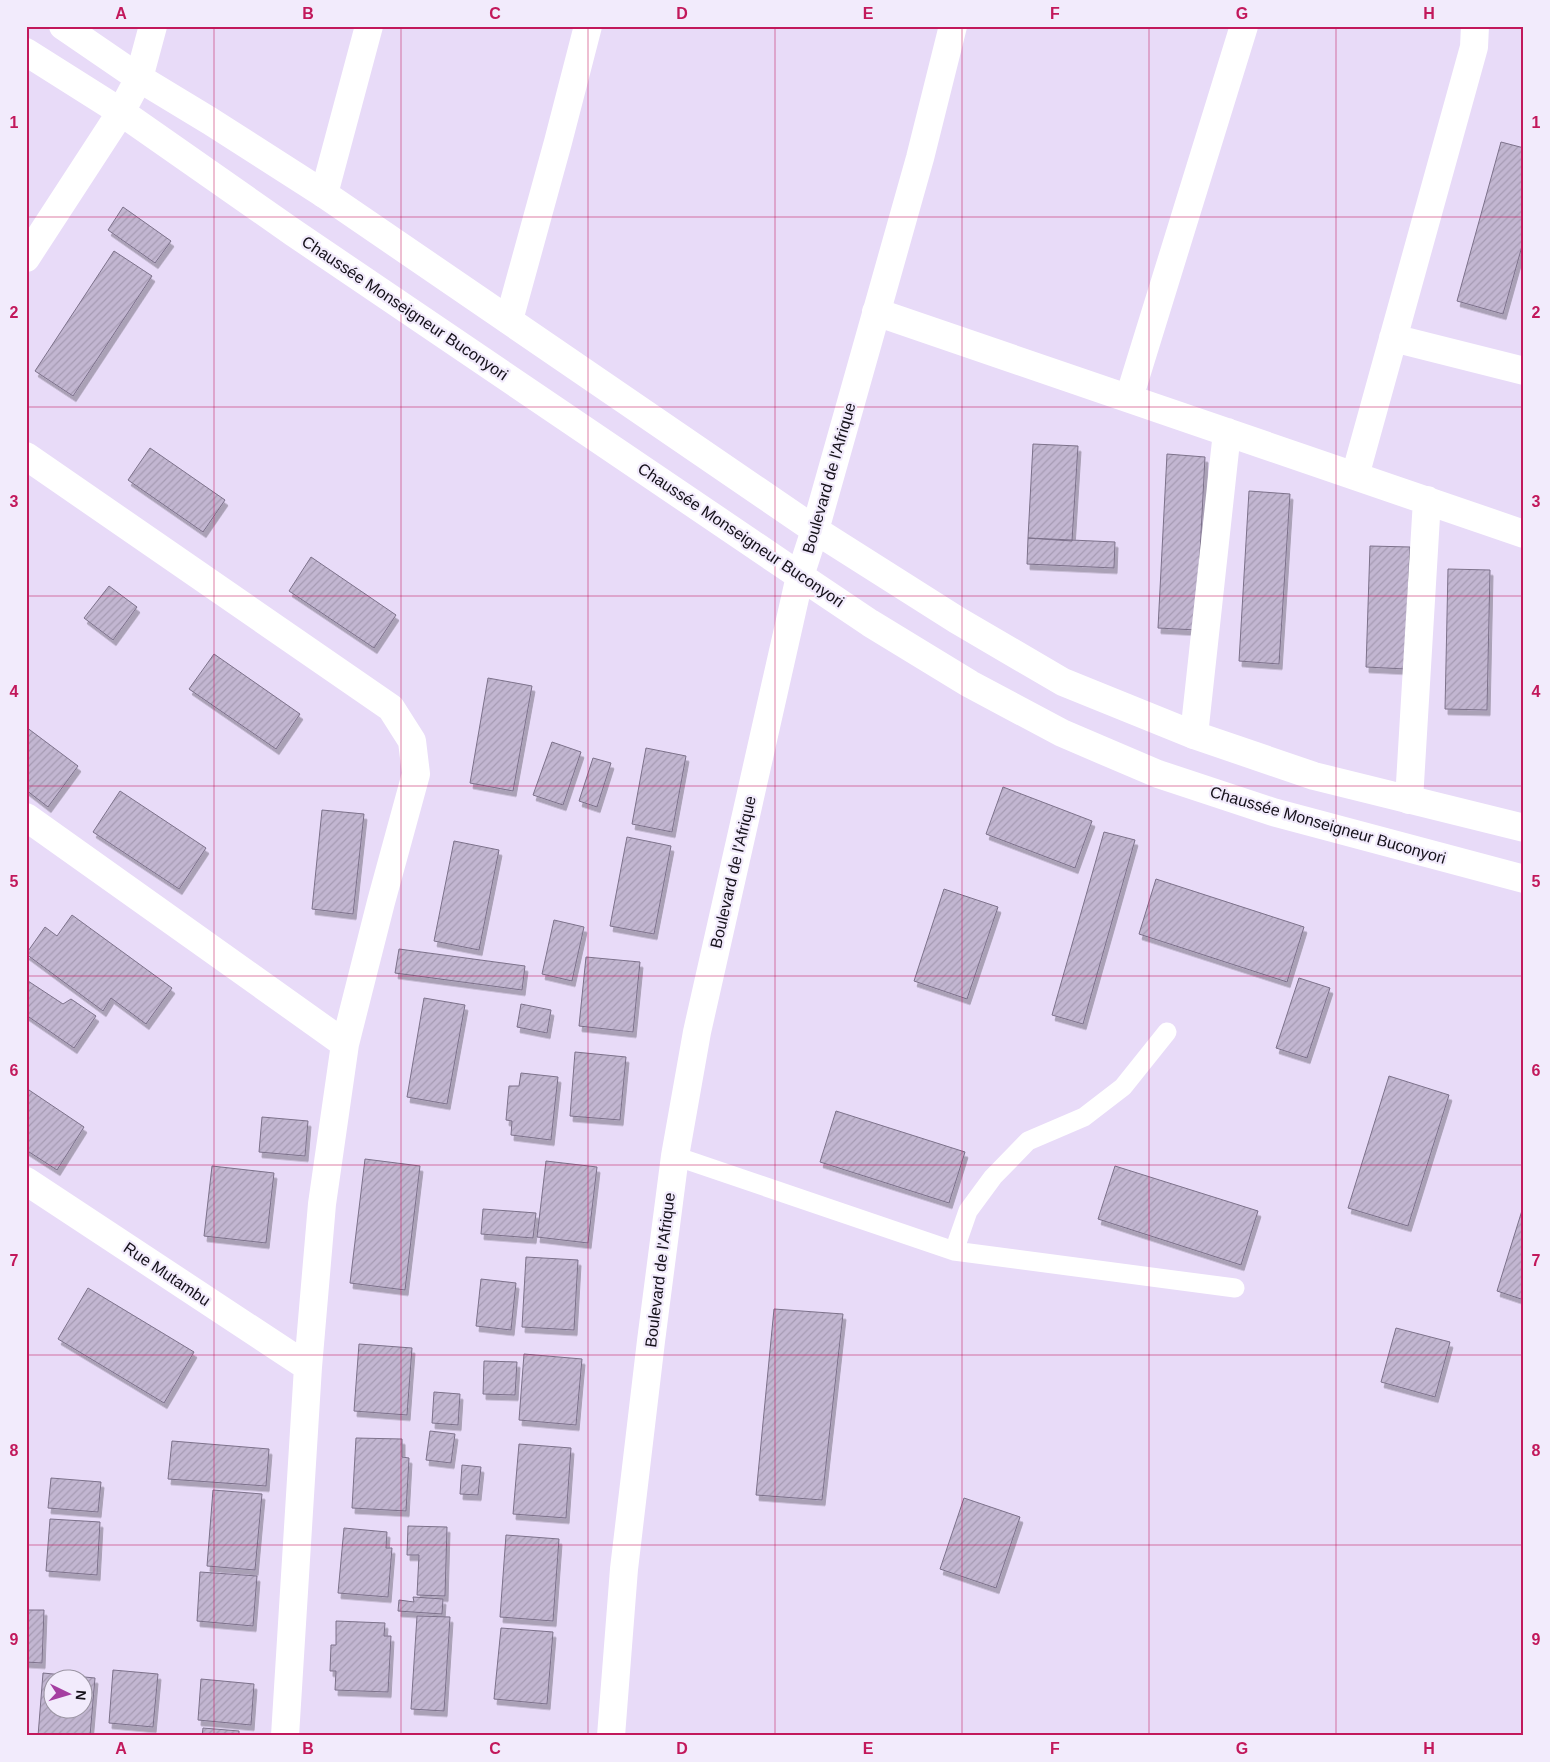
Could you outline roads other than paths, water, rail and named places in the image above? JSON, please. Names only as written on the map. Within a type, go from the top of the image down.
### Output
[{"type":"street","points":[[63,26],[139,78],[324,194],[816,530],[957,620],[1063,682],[1194,735],[1314,776],[1524,828]]},
{"type":"street","points":[[26,258],[121,112],[139,78],[153,26]]},
{"type":"street","points":[[324,194],[368,26]]},
{"type":"street","points":[[510,320],[588,26]]},
{"type":"street","name":"Boulevard de l'Afrique","points":[[611,1736],[624,1569],[651,1341],[675,1156],[697,1032],[800,576],[816,530],[920,158],[953,26]]},
{"type":"street","points":[[1129,398],[1244,26]]},
{"type":"street","points":[[1355,476],[1474,47],[1475,26]]},
{"type":"street","name":"Chaussée Monseigneur Buconyori","points":[[26,52],[121,112],[294,233],[800,576],[970,684],[1062,733],[1158,774],[1273,812],[1524,879]]},
{"type":"street","points":[[876,312],[1524,534]]},
{"type":"street","points":[[1393,338],[1524,371]]},
{"type":"street","points":[[1194,735],[1227,432]]},
{"type":"street","points":[[26,456],[390,708],[412,741],[416,774],[380,902],[344,1044],[322,1204],[308,1367],[285,1736]]},
{"type":"street","points":[[1409,800],[1427,500]]},
{"type":"street","points":[[26,817],[344,1044]]},
{"type":"street","name":"Rue Mutambu","points":[[26,1181],[308,1367]]},
{"type":"lane","points":[[954,1251],[968,1211],[993,1177],[1028,1141],[1084,1117],[1123,1087],[1167,1032]]},
{"type":"lane","points":[[675,1156],[954,1251],[1235,1288]]}]
